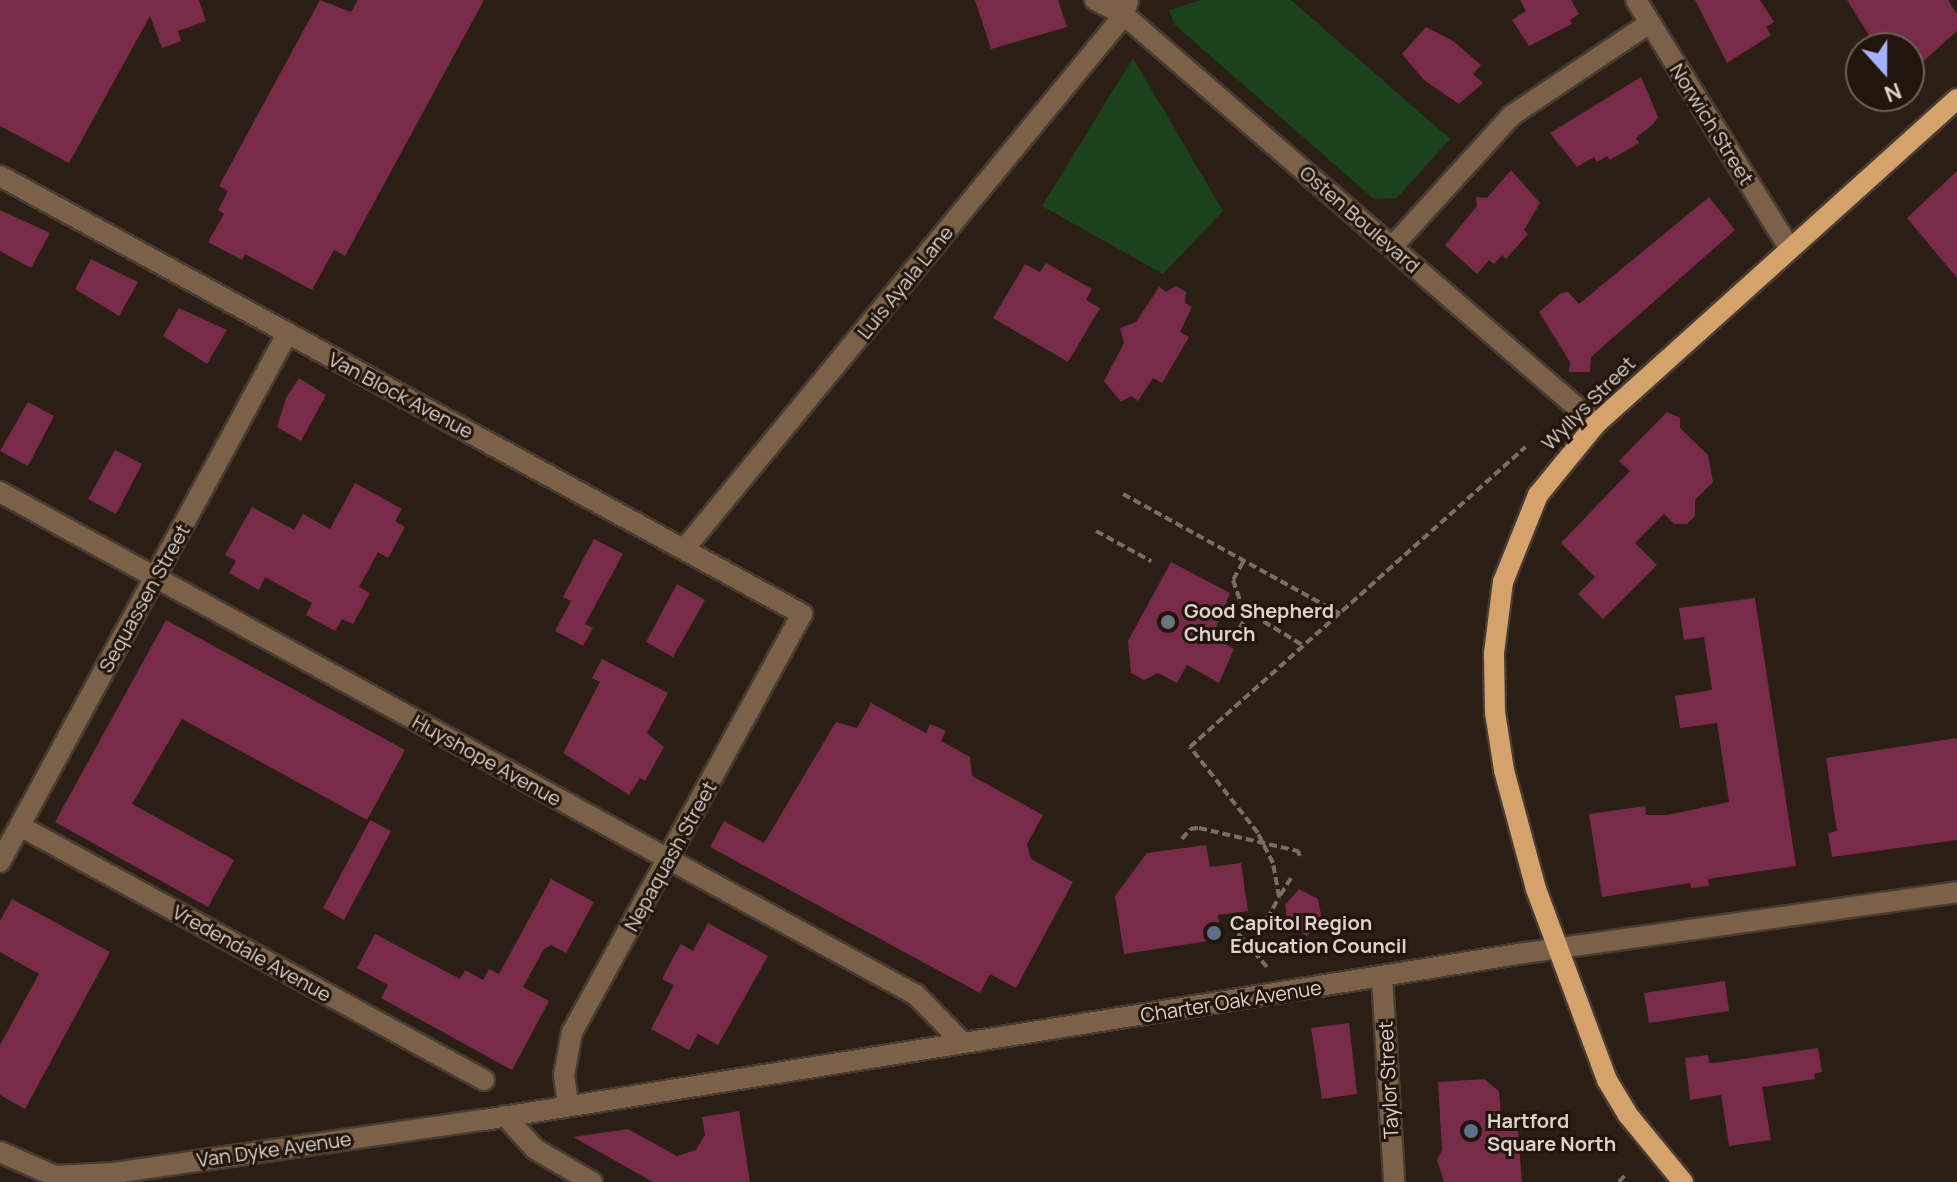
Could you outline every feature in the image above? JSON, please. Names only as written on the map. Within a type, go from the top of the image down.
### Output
[{"type":"main road","name":"Wyllys Street","points":[[1683,1182],[1628,1115],[1607,1080],[1557,951],[1504,770],[1494,653],[1503,582],[1526,519],[1555,470],[1596,424],[1957,99]]},
{"type":"street","name":"Osten Boulevard","points":[[1095,0],[1126,8],[1392,247],[1596,424]]},
{"type":"street","name":"Norwich Street","points":[[1636,0],[1789,248]]},
{"type":"street","name":"Luis Ayala Lane","points":[[685,548],[1126,8]]},
{"type":"street","points":[[1392,247],[1511,116],[1650,23]]},
{"type":"street","name":"Van Block Avenue","points":[[0,176],[802,614]]},
{"type":"street","name":"Sequassen Street","points":[[0,862],[287,334]]},
{"type":"street","name":"Huyshope Avenue","points":[[0,492],[916,995],[962,1042]]},
{"type":"street","name":"Nepaquash Street","points":[[568,1104],[564,1075],[572,1032],[802,614]]},
{"type":"street","name":"Vredendale Avenue","points":[[20,826],[484,1080]]},
{"type":"street","name":"Charter Oak Avenue","points":[[505,1116],[1382,977],[1957,892]]},
{"type":"street","name":"Taylor Street","points":[[1382,977],[1394,1182]]},
{"type":"street","points":[[505,1116],[535,1149],[592,1182]]},
{"type":"street","name":"Van Dyke Avenue","points":[[0,1152],[32,1170],[83,1176],[505,1116]]},
{"type":"path","points":[[1279,897],[1266,847],[1239,804],[1190,747],[1525,447]]},
{"type":"path","points":[[1123,494],[1340,614]]},
{"type":"path","points":[[1096,531],[1151,561]]},
{"type":"path","points":[[1243,562],[1233,580],[1249,612],[1304,646]]},
{"type":"path","points":[[1233,639],[1249,612]]},
{"type":"path","points":[[1182,839],[1190,829],[1199,828],[1266,847],[1298,851],[1300,856]]},
{"type":"path","points":[[1267,967],[1229,923],[1267,919],[1291,878]]},
{"type":"path","points":[[1619,1182],[1625,1175]]},
{"type":"green space","points":[[1201,0],[1291,0],[1450,139],[1397,198],[1374,199],[1174,24],[1169,10]]},
{"type":"green space","points":[[1133,58],[1223,211],[1163,274],[1042,206]]},
{"type":"building","points":[[0,0],[199,0],[206,21],[178,31],[181,41],[162,48],[150,16],[69,163],[0,126]]},
{"type":"building","points":[[320,0],[351,12],[358,0],[484,0],[345,256],[334,250],[312,290],[245,254],[242,260],[208,242],[224,214],[218,210],[228,191],[219,186]]},
{"type":"building","points":[[975,0],[1058,0],[1067,27],[991,49]]},
{"type":"building","points":[[1520,0],[1571,0],[1579,14],[1570,20],[1572,24],[1529,46],[1512,20],[1526,11]]},
{"type":"building","points":[[1695,0],[1760,0],[1774,22],[1766,27],[1771,35],[1727,63]]},
{"type":"building","points":[[1847,0],[1948,0],[1957,14],[1957,31],[1925,60],[1925,32],[1867,32]]},
{"type":"building","points":[[1426,27],[1453,41],[1481,65],[1473,74],[1483,83],[1459,104],[1424,80],[1402,54]]},
{"type":"building","points":[[1641,77],[1658,117],[1636,138],[1639,143],[1610,160],[1607,156],[1597,162],[1594,157],[1577,167],[1550,133]]},
{"type":"building","points":[[1511,170],[1540,203],[1524,230],[1528,234],[1506,259],[1502,255],[1494,264],[1489,260],[1477,274],[1445,245],[1477,206],[1476,197],[1487,198]]},
{"type":"building","points":[[1957,171],[1957,278],[1907,218]]},
{"type":"building","points":[[1709,197],[1735,230],[1591,357],[1590,372],[1569,372],[1570,362],[1539,312],[1561,293],[1568,292],[1579,304]]},
{"type":"building","points":[[0,210],[50,233],[31,268],[0,251]]},
{"type":"building","points":[[91,259],[138,282],[119,316],[75,289]]},
{"type":"building","points":[[1046,263],[1092,289],[1086,300],[1100,308],[1068,362],[993,318],[1025,264],[1040,272]]},
{"type":"building","points":[[1176,286],[1186,292],[1185,303],[1192,307],[1180,332],[1189,337],[1162,383],[1153,378],[1138,401],[1131,396],[1121,402],[1104,381],[1124,343],[1120,328],[1136,322],[1159,287],[1166,292]]},
{"type":"building","points":[[179,308],[227,330],[207,364],[163,336]]},
{"type":"building","points":[[299,378],[326,395],[301,441],[277,427],[286,398]]},
{"type":"building","points":[[28,402],[54,416],[28,466],[0,451]]},
{"type":"building","points":[[1667,412],[1680,418],[1680,428],[1708,455],[1713,482],[1695,500],[1695,516],[1687,524],[1674,524],[1664,514],[1635,543],[1657,565],[1603,619],[1578,594],[1595,577],[1561,543],[1630,471],[1619,461]]},
{"type":"building","points":[[115,450],[142,464],[116,514],[88,499]]},
{"type":"building","points":[[355,483],[402,509],[395,521],[405,527],[388,558],[378,552],[359,587],[370,593],[353,624],[342,619],[335,631],[306,615],[312,603],[265,577],[259,590],[229,573],[236,561],[225,555],[252,507],[294,530],[303,514],[330,529]]},
{"type":"building","points":[[594,539],[623,554],[585,624],[593,628],[583,646],[555,631],[571,601],[563,597]]},
{"type":"building","name":"Good Shepherd Church","points":[[1171,562],[1230,593],[1212,637],[1234,649],[1219,683],[1187,665],[1177,683],[1158,673],[1144,680],[1131,673],[1128,641]]},
{"type":"building","points":[[677,584],[705,600],[673,657],[646,642]]},
{"type":"building","points":[[1755,598],[1796,866],[1708,879],[1709,886],[1691,888],[1690,883],[1602,897],[1589,814],[1645,806],[1646,815],[1667,815],[1729,802],[1717,723],[1680,728],[1675,696],[1712,690],[1704,637],[1684,640],[1679,608]]},
{"type":"building","points":[[166,620],[405,750],[367,820],[182,719],[132,804],[234,860],[208,907],[55,822]]},
{"type":"building","points":[[602,659],[668,693],[647,733],[664,747],[645,781],[640,778],[629,795],[563,753],[600,682],[592,678]]},
{"type":"building","points":[[871,703],[926,733],[930,724],[946,731],[941,741],[970,757],[972,776],[1043,815],[1027,844],[1031,859],[1073,882],[1016,988],[990,974],[980,993],[710,847],[724,821],[764,843],[836,722],[857,728]]},
{"type":"building","points":[[1957,738],[1957,840],[1832,857],[1828,833],[1837,831],[1826,758]]},
{"type":"building","points":[[370,820],[391,831],[344,920],[323,908]]},
{"type":"building","points":[[1206,845],[1210,867],[1241,863],[1248,911],[1218,915],[1221,939],[1124,954],[1115,896],[1147,853]]},
{"type":"building","points":[[551,879],[594,902],[566,953],[551,945],[544,949],[523,987],[549,1001],[512,1070],[381,998],[388,985],[357,968],[375,934],[460,979],[465,970],[483,980],[489,969],[499,974]]},
{"type":"building","points":[[1299,889],[1318,899],[1322,920],[1307,936],[1288,926],[1285,905]]},
{"type":"building","points":[[12,899],[110,952],[25,1109],[0,1095],[0,1045],[39,974],[0,952],[0,921]]},
{"type":"building","points":[[708,923],[768,956],[718,1045],[698,1034],[689,1050],[651,1029],[674,985],[662,979],[670,963],[681,944],[693,951]]},
{"type":"building","points":[[1725,981],[1729,1011],[1649,1023],[1644,993]]},
{"type":"building","points":[[1349,1023],[1357,1094],[1322,1099],[1311,1028]]},
{"type":"building","points":[[1818,1048],[1822,1072],[1814,1074],[1815,1079],[1762,1087],[1771,1140],[1729,1146],[1721,1095],[1690,1100],[1685,1058],[1708,1055],[1709,1063],[1715,1063]]},
{"type":"building","name":"Hartford Square North","points":[[1484,1079],[1499,1091],[1502,1131],[1518,1130],[1522,1182],[1444,1182],[1437,1160],[1442,1150],[1438,1082]]},
{"type":"building","points":[[739,1111],[750,1182],[653,1182],[573,1137],[628,1129],[677,1156],[696,1150],[705,1135],[702,1117]]},
{"type":"place","name":"Good Shepherd Church","points":[[1168,622]]},
{"type":"place","name":"Capitol Region Education Council","points":[[1214,933]]},
{"type":"place","name":"Hartford Square North","points":[[1471,1131]]}]
